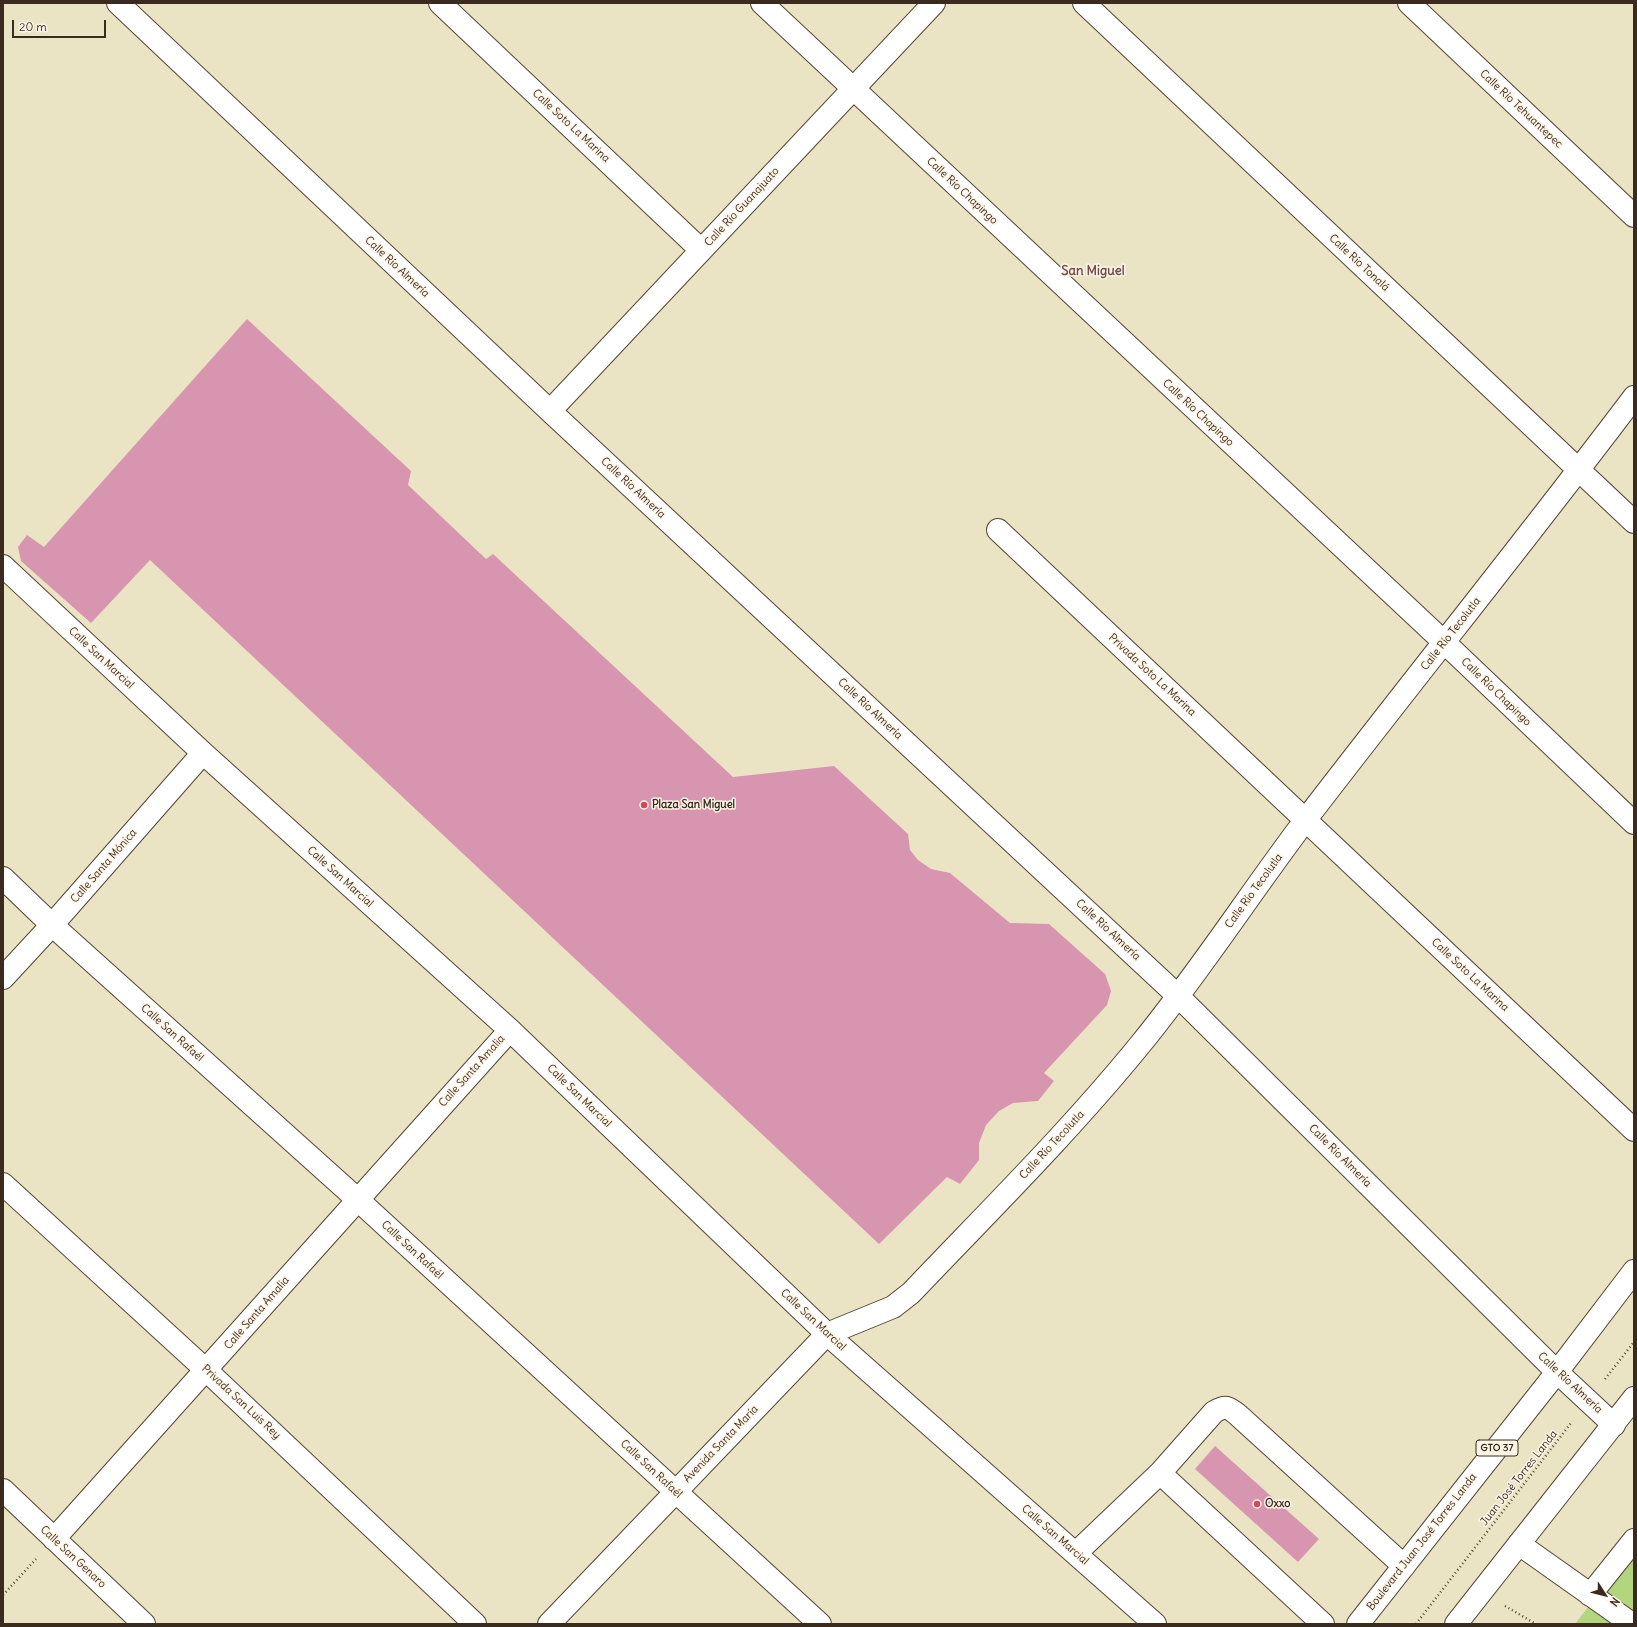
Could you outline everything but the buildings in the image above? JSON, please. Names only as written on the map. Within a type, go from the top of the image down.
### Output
[{"type":"street","name":"Calle Río Almería","points":[[118,3],[550,411],[1178,996],[1557,1372],[1614,1424]]},
{"type":"street","name":"Calle Soto La Marina","points":[[440,3],[701,250]]},
{"type":"street","name":"Calle Río Chapingo","points":[[762,3],[1445,643],[1634,823]]},
{"type":"street","name":"Calle Río Guanajuato","points":[[550,411],[852,88],[934,3]]},
{"type":"street","name":"Calle Río Tonalá","points":[[1084,3],[1634,522]]},
{"type":"street","name":"Calle Río Tehuantepec","points":[[1409,3],[1634,216]]},
{"type":"street","name":"Calle Río Tecolutla","points":[[827,1334],[893,1307],[911,1293],[1079,1117],[1140,1045],[1178,996],[1306,820],[1579,471],[1634,397]]},
{"type":"street","name":"Privada Soto La Marina","points":[[998,530],[1306,820]]},
{"type":"street","name":"Calle San Marcial","points":[[3,566],[203,753],[510,1030],[827,1334],[1156,1624]]},
{"type":"street","name":"Calle Santa Mónica","points":[[3,978],[52,925],[203,753]]},
{"type":"street","name":"Calle Soto La Marina","points":[[1306,820],[1634,1130]]},
{"type":"street","name":"Calle San Rafaél","points":[[3,878],[52,925],[357,1199],[820,1624]]},
{"type":"street","name":"Calle Santa Amalia","points":[[54,1539],[510,1030]]},
{"type":"street","name":"Privada San Luis Rey","points":[[3,1184],[206,1370],[475,1624]]},
{"type":"street","name":"Boulevard Juan José Torres Landa","points":[[1358,1624],[1557,1372],[1634,1271]]},
{"type":"street","name":"Avenida Santa María","points":[[549,1624],[827,1334]]},
{"type":"street","points":[[1456,1624],[1634,1398]]},
{"type":"street","points":[[1076,1553],[1160,1473],[1214,1412],[1222,1407],[1229,1408],[1404,1566]]},
{"type":"street","points":[[1160,1473],[1323,1624]]},
{"type":"street","name":"Calle San Genaro","points":[[3,1490],[144,1624]]},
{"type":"street","points":[[1590,1596],[1634,1540]]},
{"type":"street","points":[[1520,1544],[1590,1596],[1632,1624]]},
{"type":"path","name":"Juan José Torres Landa","points":[[1416,1624],[1634,1342]]},
{"type":"path","points":[[3,1595],[54,1539]]},
{"type":"path","points":[[1481,1591],[1536,1624]]},
{"type":"green space","points":[[1634,1548],[1634,1624],[1575,1624]]},
{"type":"place","name":"Plaza San Miguel","points":[[644,805]]},
{"type":"place","name":"Oxxo","points":[[1257,1504]]},
{"type":"district","name":"San Miguel","points":[[1093,271]]}]
